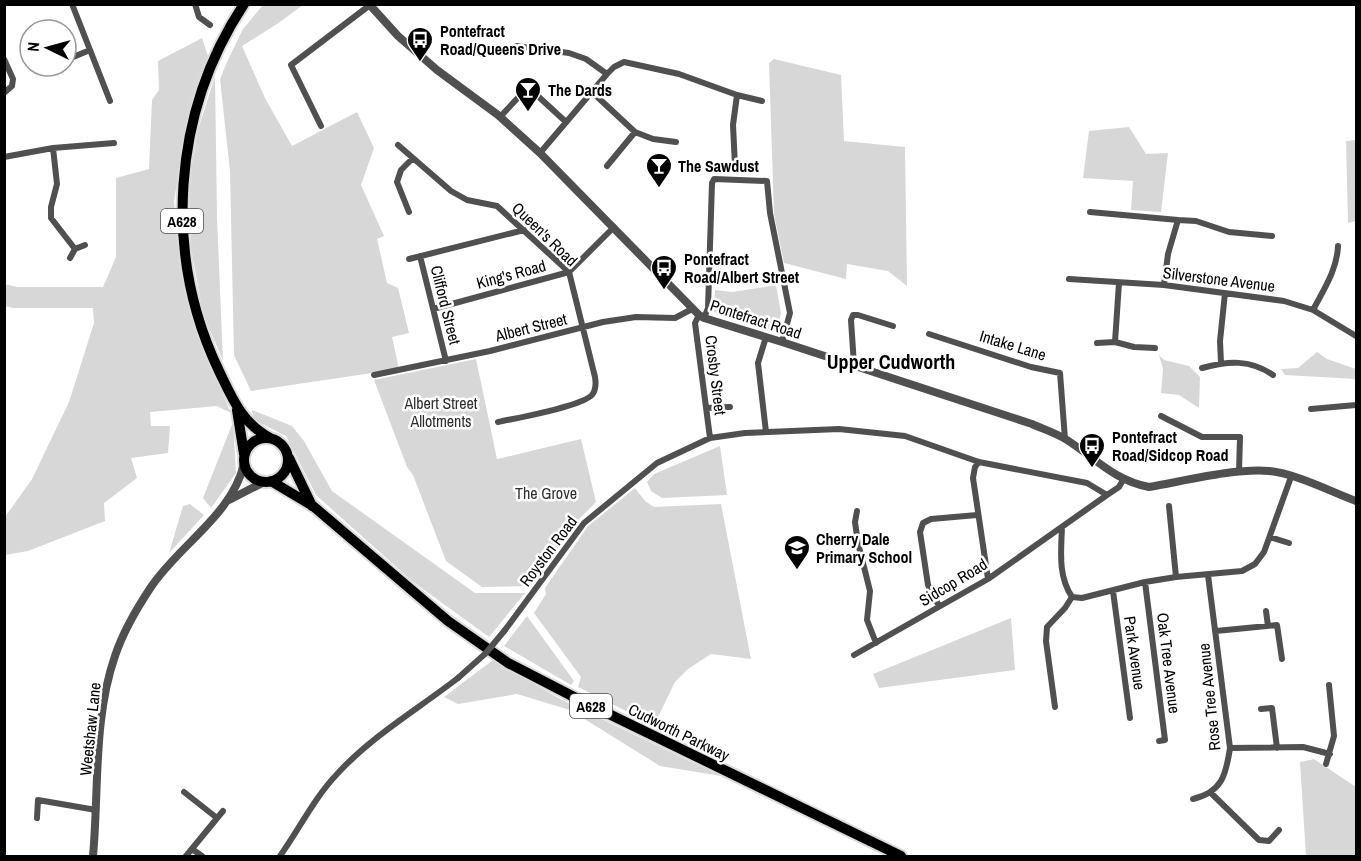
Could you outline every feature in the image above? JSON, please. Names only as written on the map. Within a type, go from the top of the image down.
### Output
[{"type":"highway","name":"Cudworth Parkway","points":[[244,4],[217,52],[204,86],[189,139],[182,190],[186,269],[211,354],[237,407],[249,424],[283,445],[313,506]]},
{"type":"highway","name":"Cudworth Parkway","points":[[237,407],[244,460],[251,476],[268,482],[313,506],[448,621],[508,663],[901,856]]},
{"type":"highway","points":[[244,460],[251,444],[256,440],[270,438]]},
{"type":"highway","points":[[268,482],[278,478],[287,466],[286,452]]},
{"type":"street","points":[[72,4],[110,100]]},
{"type":"street","points":[[195,4],[199,17],[210,26]]},
{"type":"street","points":[[321,126],[291,65],[370,5]]},
{"type":"street","name":"Pontefract Road","points":[[370,5],[398,36],[437,70],[500,117],[540,153],[701,317],[1032,424],[1065,439],[1123,480]]},
{"type":"street","points":[[516,46],[569,52],[586,59],[607,74]]},
{"type":"street","points":[[78,55],[90,50]]},
{"type":"street","points":[[4,59],[13,79],[12,86],[4,93]]},
{"type":"street","points":[[540,153],[607,74],[624,62],[679,74],[737,95],[762,101]]},
{"type":"street","points":[[500,117],[528,87],[566,123]]},
{"type":"street","points":[[592,92],[635,132],[653,139],[676,142]]},
{"type":"street","points":[[735,166],[733,125],[737,95]]},
{"type":"street","points":[[607,166],[635,132]]},
{"type":"street","points":[[4,157],[53,148],[114,142]]},
{"type":"street","name":"Queen's Road","points":[[398,146],[451,191],[467,200],[497,206],[569,272],[584,327]]},
{"type":"street","points":[[53,148],[57,184],[51,207],[51,218],[75,249]]},
{"type":"street","points":[[409,212],[397,182],[401,170],[413,158]]},
{"type":"street","name":"Crosby Street","points":[[710,438],[695,323],[708,308],[712,183],[714,179],[767,181],[770,213],[790,313],[782,342]]},
{"type":"street","points":[[1090,212],[1196,221],[1229,232],[1272,236]]},
{"type":"street","points":[[1164,285],[1168,254],[1178,220]]},
{"type":"street","name":"King's Road","points":[[433,309],[569,272],[614,227]]},
{"type":"street","points":[[409,259],[524,230]]},
{"type":"street","points":[[70,258],[75,249],[85,245]]},
{"type":"street","points":[[1313,310],[1333,273],[1338,246]]},
{"type":"street","name":"Clifford Street","points":[[420,256],[446,361]]},
{"type":"street","name":"Silverstone Avenue","points":[[1069,279],[1164,285],[1284,301],[1313,310],[1356,336]]},
{"type":"street","points":[[1115,342],[1119,283]]},
{"type":"street","points":[[1221,363],[1220,340],[1225,293]]},
{"type":"street","name":"Albert Street","points":[[374,375],[446,361],[630,317],[675,318],[692,309]]},
{"type":"street","points":[[854,365],[851,320],[853,315],[893,326]]},
{"type":"street","points":[[498,422],[576,403],[591,396],[596,384],[584,327]]},
{"type":"street","name":"Intake Lane","points":[[929,334],[1031,367],[1060,373],[1065,439]]},
{"type":"street","points":[[766,337],[758,363],[766,432]]},
{"type":"street","points":[[1097,343],[1115,342],[1134,347],[1155,348]]},
{"type":"street","points":[[1202,368],[1221,363],[1260,366],[1274,375]]},
{"type":"street","points":[[1311,409],[1356,405]]},
{"type":"street","points":[[706,408],[730,407]]},
{"type":"street","points":[[1161,416],[1202,437],[1240,437],[1239,472]]},
{"type":"street","name":"Royston Road","points":[[280,856],[314,800],[339,772],[371,742],[458,678],[486,653],[584,523],[657,463],[710,438],[766,432],[839,429],[905,436],[979,462],[1087,483],[1107,495]]},
{"type":"street","name":"Weetshaw Lane","points":[[229,500],[244,460]]},
{"type":"street","points":[[979,462],[975,467],[973,478],[987,579]]},
{"type":"street","points":[[1107,495],[1119,487],[1123,480],[1149,487],[1239,472],[1269,471],[1292,477],[1356,501]]},
{"type":"street","points":[[1062,527],[1061,569],[1065,587],[1072,597],[1082,598],[1145,582],[1176,577],[1242,571],[1255,564],[1264,552],[1292,477]]},
{"type":"street","name":"Weetshaw Lane","points":[[93,856],[104,699],[115,656],[130,622],[152,586],[178,554],[229,500],[268,482]]},
{"type":"street","name":"Sidcop Road","points":[[854,655],[987,579],[1107,495]]},
{"type":"street","points":[[1169,506],[1176,577]]},
{"type":"street","points":[[857,511],[855,522],[858,543],[870,591],[867,620],[876,643]]},
{"type":"street","points":[[939,606],[928,585],[920,532],[923,523],[932,519],[977,515]]},
{"type":"street","points":[[1270,537],[1289,543]]},
{"type":"street","name":"Rose Tree Avenue","points":[[1208,575],[1230,748],[1226,772],[1211,793]]},
{"type":"street","name":"Oak Tree Avenue","points":[[1145,582],[1165,740],[1159,741]]},
{"type":"street","name":"Park Avenue","points":[[1113,591],[1130,718]]},
{"type":"street","points":[[1055,707],[1046,641],[1047,627],[1072,597]]},
{"type":"street","points":[[1266,611],[1268,626]]},
{"type":"street","points":[[1216,631],[1277,625],[1282,659]]},
{"type":"street","points":[[1326,764],[1334,736],[1329,685]]},
{"type":"street","points":[[1261,710],[1272,708],[1277,748]]},
{"type":"street","points":[[1230,748],[1303,747],[1330,754]]},
{"type":"street","points":[[184,792],[217,818]]},
{"type":"street","points":[[1193,800],[1211,793],[1259,840],[1269,840],[1279,830]]},
{"type":"street","points":[[37,818],[38,800],[96,810]]},
{"type":"street","points":[[186,856],[223,812]]},
{"type":"street","points":[[192,849],[202,856]]},
{"type":"green space","points":[[263,5],[303,5],[242,46],[265,98],[292,146],[357,112],[374,148],[361,185],[384,236],[377,239],[387,283],[398,288],[409,333],[392,337],[399,369],[251,391],[234,355],[230,171],[220,79],[243,29]]},
{"type":"green space","points":[[202,38],[208,56],[187,124],[174,201],[182,274],[202,347],[231,413],[217,406],[150,412],[151,426],[170,426],[168,453],[131,458],[137,478],[104,503],[105,521],[28,551],[5,555],[5,517],[32,479],[69,402],[94,323],[93,308],[13,308],[5,306],[4,284],[17,287],[103,287],[116,257],[116,178],[149,169],[152,100],[159,90],[158,61]]},
{"type":"green space","points":[[774,59],[841,75],[844,141],[905,147],[907,286],[888,271],[847,264],[846,279],[784,263],[774,214],[769,63]]},
{"type":"green space","points":[[215,76],[217,217],[223,361],[203,314],[191,248],[189,183],[198,130]]},
{"type":"green space","points":[[1129,127],[1146,154],[1168,153],[1161,212],[1131,210],[1133,181],[1083,178],[1089,131]]},
{"type":"green space","points":[[1356,140],[1356,221],[1348,223],[1346,141]]},
{"type":"green space","points":[[776,285],[781,313],[778,327],[770,330],[714,312],[715,290],[732,292]]},
{"type":"green space","points":[[1317,352],[1327,359],[1356,369],[1356,379],[1285,375],[1281,369],[1298,368]]},
{"type":"green space","points":[[1159,355],[1164,360],[1189,366],[1200,377],[1199,408],[1179,395],[1161,393],[1163,369]]},
{"type":"green space","points":[[476,359],[497,459],[581,439],[596,502],[576,522],[531,586],[482,587],[446,561],[374,380]]},
{"type":"green space","points":[[252,410],[292,426],[304,441],[332,491],[475,593],[525,593],[489,637],[412,581],[316,495],[286,436],[254,420]]},
{"type":"green space","points":[[233,422],[236,473],[211,508],[203,498]]},
{"type":"green space","points":[[720,446],[727,495],[662,498],[651,491],[647,482],[654,474]]},
{"type":"green space","points":[[635,488],[645,501],[654,507],[721,504],[751,659],[711,654],[688,669],[675,682],[654,725],[578,687],[581,677],[534,613],[546,594],[545,588],[588,526]]},
{"type":"green space","points":[[190,504],[204,515],[169,553],[183,506]]},
{"type":"green space","points":[[527,616],[574,681],[571,685],[504,646]]},
{"type":"green space","points":[[1011,618],[1015,670],[879,688],[873,674]]},
{"type":"green space","points":[[493,660],[562,700],[721,776],[660,766],[570,710],[517,694],[458,704],[444,697]]},
{"type":"green space","points":[[1314,759],[1356,787],[1356,856],[1306,856],[1300,762]]},
{"type":"place","name":"Pontefract Road/Queens Drive","points":[[420,63]]},
{"type":"place","name":"The Dards","points":[[528,113]]},
{"type":"place","name":"The Sawdust","points":[[659,189]]},
{"type":"place","name":"Pontefract Road/Albert Street","points":[[664,291]]},
{"type":"place","name":"Pontefract Road/Sidcop Road","points":[[1092,469]]},
{"type":"place","name":"Cherry Dale Primary School","points":[[797,571]]},
{"type":"district","name":"Upper Cudworth","points":[[891,361]]},
{"type":"park label","name":"Albert Street Allotments","points":[[441,412]]},
{"type":"park label","name":"The Grove","points":[[546,493]]}]
